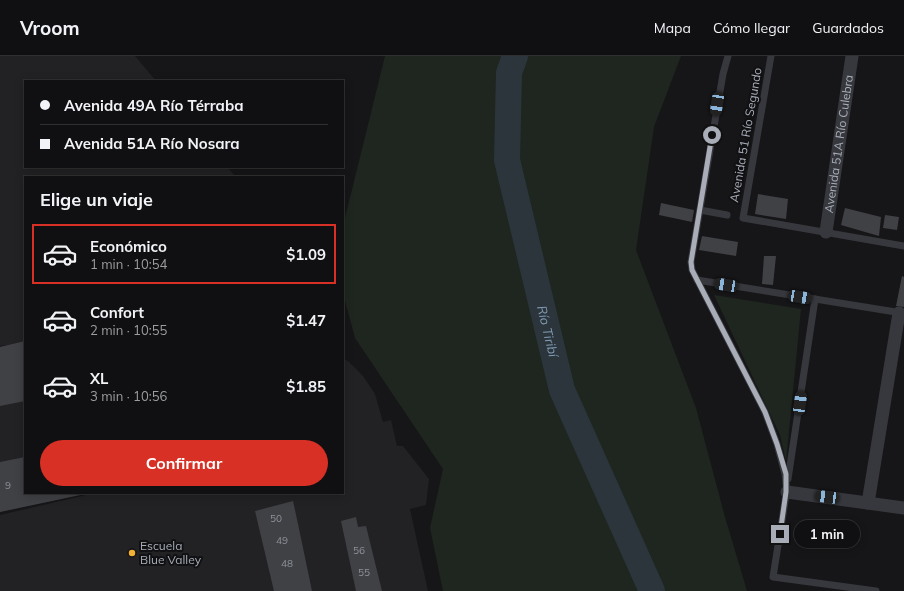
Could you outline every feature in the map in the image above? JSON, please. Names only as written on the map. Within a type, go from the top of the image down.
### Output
[{"type":"street","name":"Avenida 51A Río Culebra","points":[[826,232],[852,56]]},
{"type":"street","points":[[868,503],[901,313]]},
{"type":"street","points":[[786,492],[904,508]]},
{"type":"lane","points":[[728,56],[722,74],[691,262],[692,270],[765,412],[786,474],[786,492]]},
{"type":"lane","name":"Avenida 51 Río Segundo","points":[[771,56],[743,218],[826,232]]},
{"type":"lane","points":[[700,210],[727,215]]},
{"type":"lane","points":[[826,232],[904,246]]},
{"type":"lane","points":[[697,280],[901,313]]},
{"type":"lane","points":[[815,299],[773,577],[876,591]]},
{"type":"shaded area","points":[[0,56],[135,56],[155,80],[24,80],[24,168],[228,168],[235,176],[24,176],[24,494],[83,494],[0,512],[0,347],[8,345],[0,346]]},
{"type":"shaded area","points":[[385,56],[681,56],[654,127],[636,250],[696,408],[725,517],[747,591],[443,591],[430,528],[443,469],[355,338],[344,297],[344,222]]},
{"type":"shaded area","points":[[714,295],[801,309],[786,462],[780,435]]},
{"type":"shaded area","points":[[344,359],[348,361],[363,376],[375,394],[383,422],[391,420],[397,446],[403,446],[429,479],[426,505],[410,509],[428,591],[0,591],[0,515],[91,494],[344,494]]},
{"type":"building","points":[[758,194],[788,199],[786,219],[755,214]]},
{"type":"building","points":[[661,203],[694,210],[692,222],[659,215]]},
{"type":"building","points":[[845,208],[881,217],[879,236],[841,225]]},
{"type":"building","points":[[885,215],[899,217],[897,230],[883,228]]},
{"type":"building","points":[[702,236],[738,242],[736,256],[699,250]]},
{"type":"building","points":[[764,256],[776,256],[773,285],[762,284]]},
{"type":"building","points":[[902,276],[904,277],[904,307],[896,306]]},
{"type":"building","points":[[24,341],[24,401],[0,406],[0,347]]},
{"type":"building","points":[[24,457],[24,494],[85,494],[0,512],[0,462]]},
{"type":"building","points":[[293,501],[312,591],[274,591],[255,511]]},
{"type":"building","points":[[356,517],[358,527],[366,526],[382,591],[356,591],[341,521]]},
{"type":"waterway","name":"Río Tiribí","points":[[515,56],[509,73],[507,160],[562,390],[652,591]]},
{"type":"place","name":"Escuela Blue Valley","points":[[132,553]]},
{"type":"route","points":[[712,135],[691,262],[692,270],[765,412],[777,444],[786,474],[786,492],[780,534]]}]
